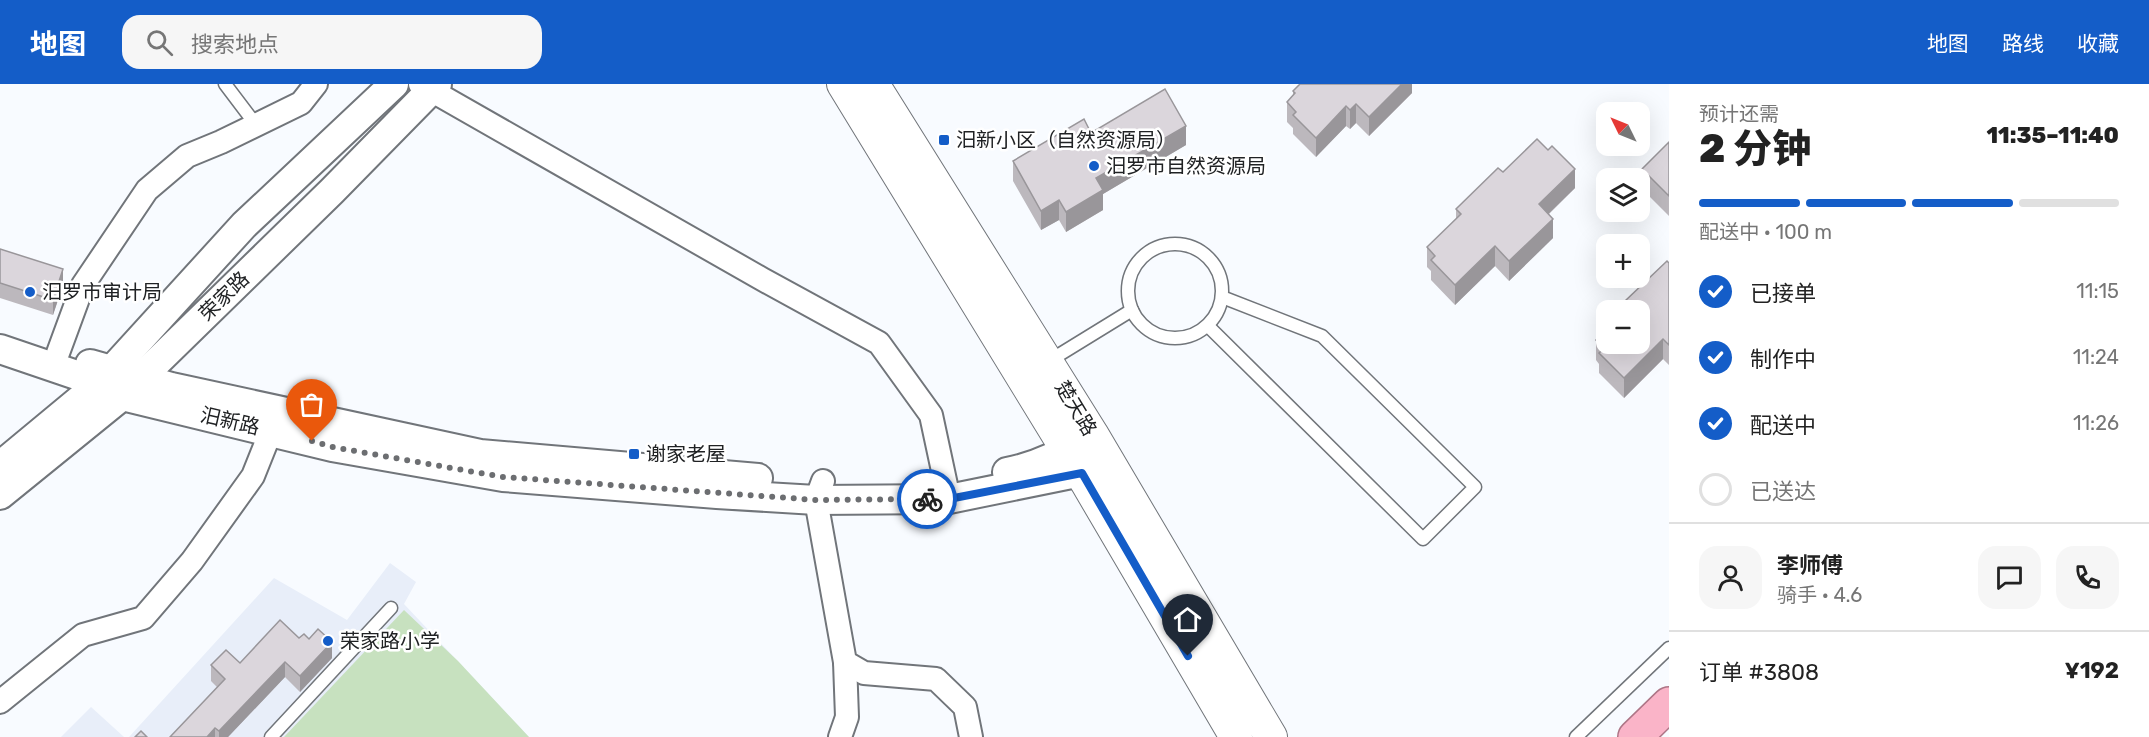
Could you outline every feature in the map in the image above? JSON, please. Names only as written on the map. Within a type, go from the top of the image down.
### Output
[{"type":"highway","points":[[1635,737],[1669,704]]},
{"type":"main road","name":"楚天路","points":[[843,84],[1036,369]]},
{"type":"main road","name":"楚天路","points":[[873,84],[1088,456],[1271,737]]},
{"type":"main road","name":"楚天路","points":[[1088,456],[1236,737]]},
{"type":"street","points":[[58,353],[83,285],[147,190],[187,156],[301,103],[316,84]]},
{"type":"street","points":[[118,382],[244,225],[394,84]]},
{"type":"street","points":[[429,86],[762,279],[879,343],[932,415],[948,491]]},
{"type":"street","name":"荣家路","points":[[0,495],[118,382],[332,190],[429,86]]},
{"type":"street","points":[[0,332],[58,353],[118,382],[171,387],[480,454],[791,480],[820,491],[845,662],[847,717],[840,737]]},
{"type":"street","name":"汨新路","points":[[0,349],[118,382],[271,431],[332,447],[503,477],[820,491],[948,491],[1088,456]]},
{"type":"street","name":"荣家路","points":[[0,466],[118,382]]},
{"type":"street","points":[[0,702],[83,635],[143,618],[192,561],[253,476],[271,431]]},
{"type":"street","points":[[845,662],[864,673],[936,680],[965,707],[971,737]]},
{"type":"lane","points":[[225,84],[256,125]]},
{"type":"lane","points":[[1174,243],[1190,246],[1204,253],[1216,265],[1222,280],[1222,297],[1218,312],[1208,326],[1195,334],[1181,338],[1166,338],[1140,323],[1132,310],[1128,296],[1129,281],[1134,267],[1144,256],[1158,247],[1174,243]]},
{"type":"lane","points":[[1208,326],[1424,539],[1475,487],[1322,336],[1222,297]]},
{"type":"lane","points":[[1036,369],[1132,310]]},
{"type":"lane","points":[[271,737],[391,608]]},
{"type":"lane","points":[[1576,737],[1669,648]]},
{"type":"shaded area","name":"荣家路小学","points":[[390,563],[416,582],[404,604],[529,737],[129,737],[274,578],[347,620]]},
{"type":"shaded area","points":[[91,707],[124,737],[61,737]]},
{"type":"green space","points":[[404,610],[458,661],[529,737],[284,737]]},
{"type":"building","points":[[1300,84],[1402,84],[1369,117],[1356,104],[1350,110],[1346,106],[1316,138],[1293,115],[1296,112],[1287,102]]},
{"type":"building","name":"汨罗市自然资源局","points":[[1165,89],[1186,126],[1096,178],[1103,190],[1066,212],[1059,200],[1041,211],[1013,161],[1084,119],[1091,133]]},
{"type":"building","points":[[1537,139],[1548,150],[1552,146],[1575,169],[1539,204],[1553,219],[1509,261],[1495,246],[1455,285],[1431,260],[1435,256],[1427,247],[1461,214],[1456,209],[1498,168],[1503,172]]},
{"type":"building","points":[[1669,142],[1669,196],[1650,177],[1650,168],[1643,168]]},
{"type":"building","points":[[0,249],[63,269],[53,300],[0,283]]},
{"type":"building","points":[[1667,261],[1669,263],[1669,345],[1663,339],[1650,352],[1650,300],[1626,300],[1639,288],[1650,288],[1650,277]]},
{"type":"building","points":[[1600,354],[1648,354],[1624,378]]},
{"type":"building","points":[[280,620],[299,638],[304,634],[309,639],[318,629],[332,642],[300,676],[285,662],[219,731],[215,728],[207,737],[170,737],[225,679],[211,665],[226,650],[240,663]]},
{"type":"building","points":[[141,731],[147,737],[135,737]]},
{"type":"way so far","points":[[312,441],[332,447],[503,477],[816,500],[927,499]]},
{"type":"place","name":"汨新小区（自然资源局）","points":[[944,140]]},
{"type":"place","name":"汨罗市自然资源局","points":[[1094,166]]},
{"type":"place","name":"汨罗市审计局","points":[[30,292]]},
{"type":"place","name":"谢家老屋","points":[[634,454]]},
{"type":"place","name":"荣家路小学","points":[[328,641]]},
{"type":"route","points":[[927,499],[949,499],[1082,473],[1188,656]]}]
